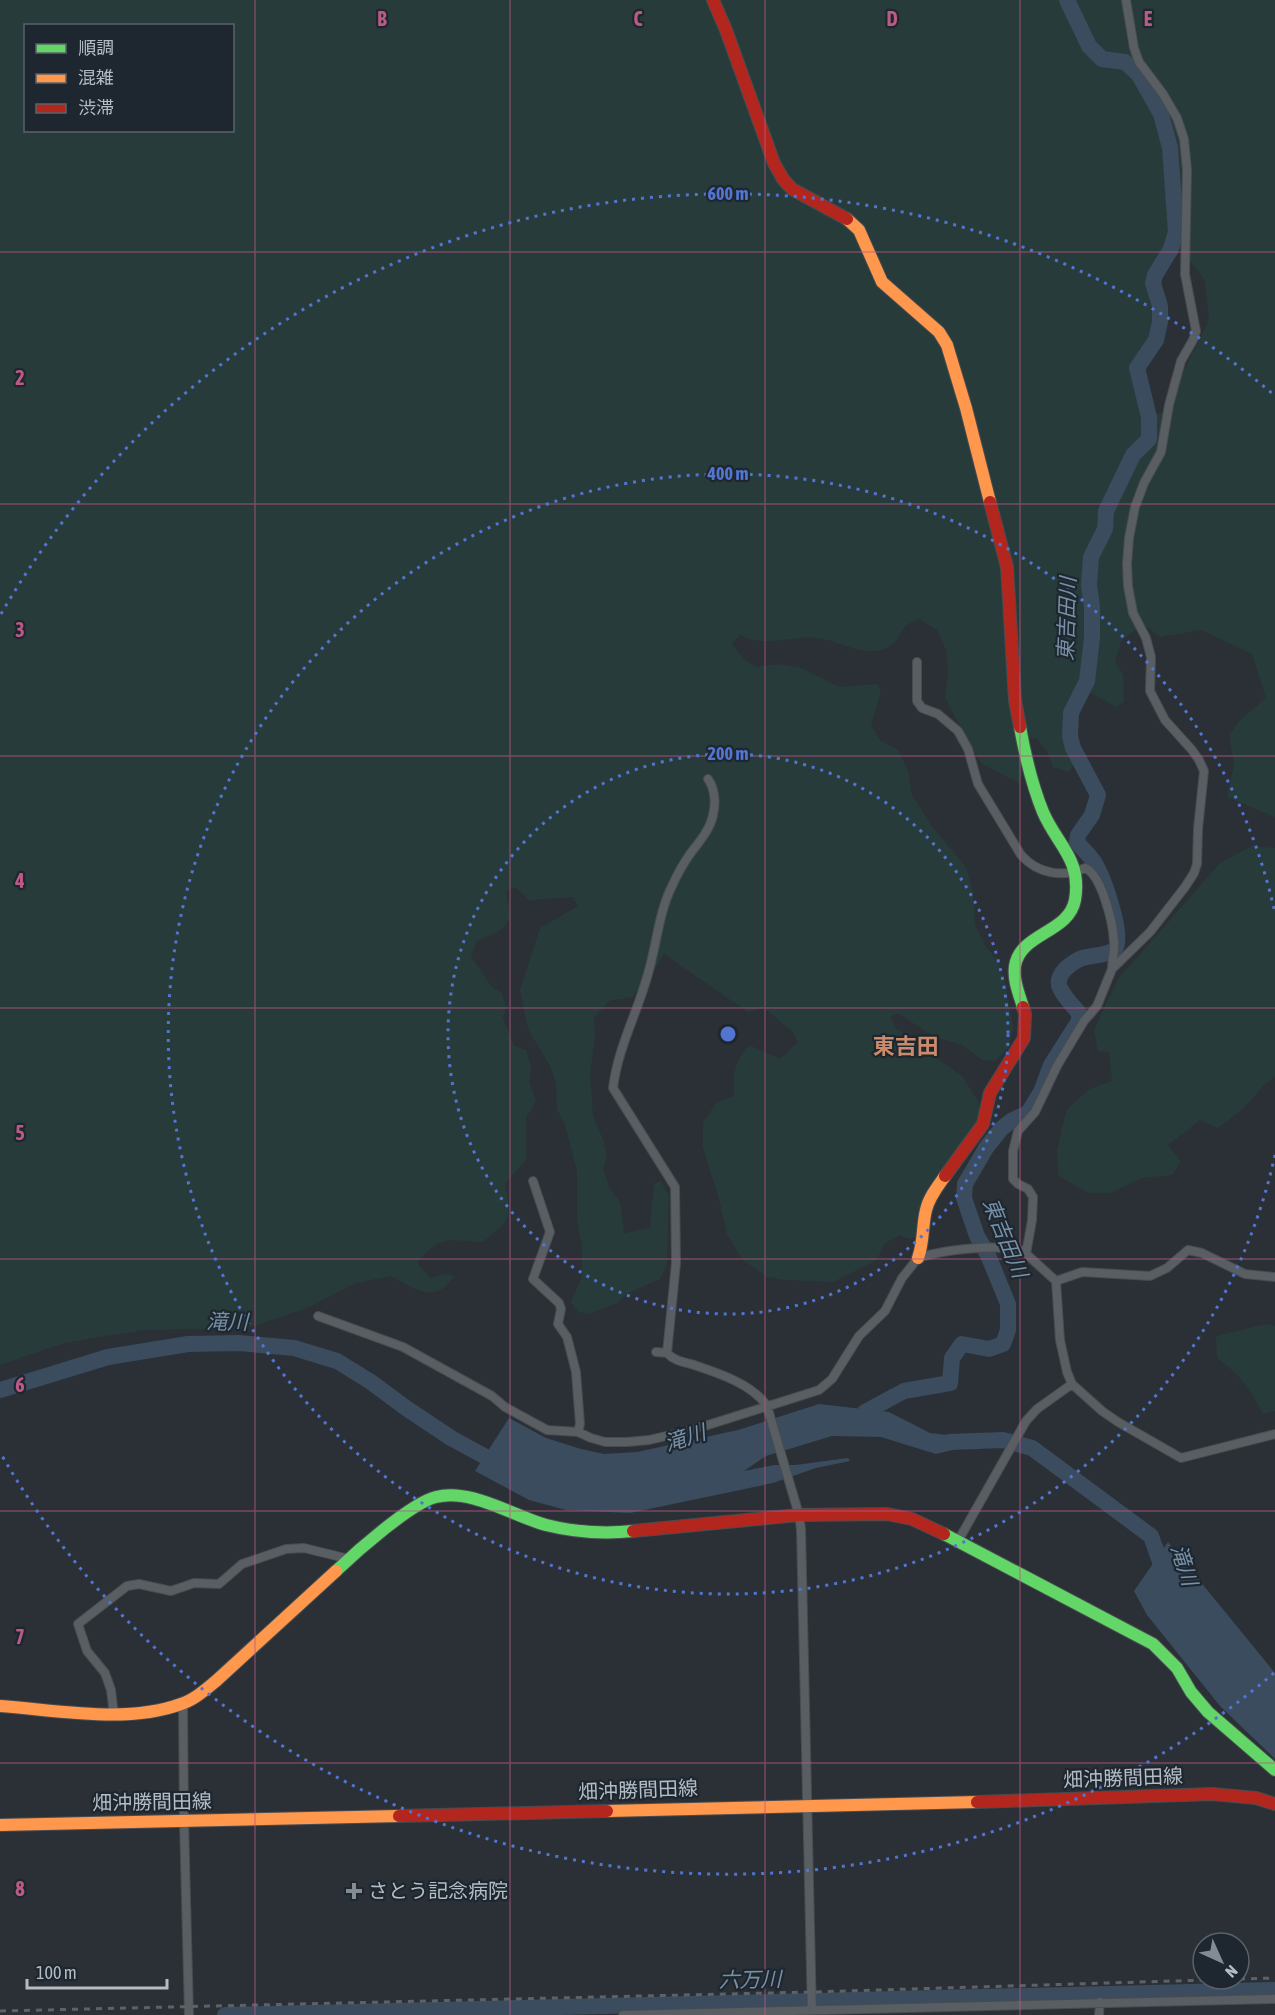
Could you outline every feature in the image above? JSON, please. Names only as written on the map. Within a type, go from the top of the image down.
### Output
[{"type":"street","points":[[318,1316],[403,1347],[492,1395],[505,1407],[547,1430],[578,1432],[605,1442],[649,1440],[693,1430],[819,1390],[832,1379],[859,1336],[885,1311],[902,1278],[918,1258],[926,1209],[933,1193],[983,1124],[990,1093],[1024,1038],[1025,1014],[1016,984],[1015,967],[1018,956],[1027,945],[1062,922],[1070,913],[1075,901],[1075,874],[1071,857],[1044,814],[1028,759],[1015,700],[1007,567],[966,408],[946,345],[939,332],[882,282],[859,230],[849,220],[792,189],[783,179],[774,163],[713,0]]},
{"type":"street","points":[[1112,969],[1150,932],[1194,873],[1197,864],[1204,771],[1192,750],[1165,720],[1150,691],[1151,657],[1146,638],[1133,613],[1128,585],[1129,537],[1135,507],[1144,483],[1161,452],[1167,415],[1181,361],[1196,330],[1185,274],[1187,170],[1184,139],[1177,118],[1163,94],[1139,62],[1134,48],[1126,0]]},
{"type":"street","points":[[917,662],[917,701],[922,708],[938,714],[958,731],[968,749],[978,784],[1021,855],[1028,862],[1057,875],[1075,874],[1085,868],[1090,870],[1096,878],[1113,924],[1112,969],[1097,1006],[1084,1021],[1057,1066],[1035,1112],[1018,1131],[1013,1151],[1013,1179],[1028,1189],[1033,1197],[1032,1220],[1026,1254]]},
{"type":"street","points":[[667,1353],[676,1263],[675,1187],[613,1088],[626,1033],[649,972],[666,900],[689,856],[703,838],[713,815],[713,786],[708,779]]},
{"type":"street","points":[[533,1180],[550,1232],[533,1279],[559,1303],[561,1309],[558,1324],[567,1337],[576,1372],[580,1424],[578,1432]]},
{"type":"street","points":[[918,1258],[988,1247],[1017,1249],[1026,1254],[1056,1281],[1060,1340],[1072,1384],[1118,1422],[1181,1458],[1275,1434]]},
{"type":"street","points":[[1056,1281],[1082,1272],[1150,1276],[1167,1269],[1188,1250],[1202,1253],[1245,1275],[1275,1277]]},
{"type":"street","points":[[656,1352],[667,1353],[672,1358],[698,1366],[746,1387],[760,1396],[767,1406],[799,1515],[812,2012]]},
{"type":"street","points":[[958,1541],[1026,1421],[1037,1409],[1072,1384]]},
{"type":"street","points":[[0,1706],[114,1715],[160,1710],[183,1704],[216,1681],[350,1559],[416,1506],[436,1497],[459,1496],[484,1502],[562,1529],[607,1534],[689,1524],[799,1515],[887,1514],[912,1520],[958,1541],[1153,1644],[1177,1668],[1191,1692],[1208,1712],[1275,1770]]},
{"type":"street","points":[[114,1715],[111,1690],[105,1673],[87,1651],[78,1624],[127,1586],[139,1584],[171,1591],[194,1583],[219,1584],[242,1564],[286,1549],[304,1548],[350,1559]]},
{"type":"street","points":[[183,1704],[190,2013]]},
{"type":"street","name":"畑沖勝間田線","points":[[0,1826],[1099,1799],[1204,1794],[1250,1796],[1275,1804]]},
{"type":"street","points":[[622,2015],[812,2012],[1275,1998]]},
{"type":"street","points":[[1100,2002],[1100,2015]]},
{"type":"shaded area","points":[[0,0],[1275,0],[1275,817],[1227,797],[1234,765],[1229,735],[1240,720],[1266,698],[1252,654],[1201,630],[1161,637],[1143,624],[1121,641],[1115,662],[1123,675],[1124,702],[1116,707],[1082,688],[1075,696],[1067,714],[1067,733],[1075,763],[1069,772],[1053,767],[1047,751],[1037,739],[1027,738],[1019,748],[1023,773],[1019,783],[982,764],[976,755],[945,698],[948,673],[946,650],[937,630],[919,619],[907,625],[891,645],[881,650],[865,651],[817,638],[760,641],[740,635],[732,644],[743,659],[757,667],[778,664],[801,668],[839,687],[877,684],[881,691],[871,725],[881,741],[898,750],[908,771],[912,795],[933,828],[966,867],[973,892],[975,925],[985,945],[998,962],[1006,986],[1013,1027],[1009,1047],[995,1061],[982,1060],[962,1045],[934,1037],[898,1013],[890,1017],[896,1028],[963,1077],[979,1103],[979,1120],[952,1155],[924,1198],[916,1237],[910,1239],[899,1235],[884,1244],[877,1260],[833,1282],[767,1277],[742,1259],[727,1235],[719,1199],[703,1148],[703,1122],[717,1102],[734,1096],[736,1069],[740,1057],[749,1045],[780,1059],[798,1042],[792,1031],[764,1008],[748,1012],[664,954],[651,975],[632,997],[609,1001],[594,1018],[595,1037],[590,1074],[593,1116],[603,1139],[607,1156],[603,1169],[610,1189],[620,1202],[624,1233],[650,1228],[654,1184],[661,1181],[669,1196],[667,1264],[660,1279],[626,1294],[617,1303],[589,1314],[578,1312],[571,1302],[582,1276],[582,1246],[577,1221],[577,1171],[565,1125],[557,1109],[556,1083],[550,1066],[528,1029],[520,990],[540,928],[578,906],[573,897],[529,900],[515,887],[506,892],[511,917],[501,930],[477,941],[471,956],[491,986],[502,993],[506,1007],[503,1018],[514,1046],[526,1050],[531,1067],[529,1081],[536,1101],[526,1118],[526,1160],[505,1184],[508,1213],[499,1228],[483,1242],[453,1240],[440,1243],[417,1262],[430,1278],[446,1274],[454,1276],[447,1285],[440,1290],[424,1292],[391,1276],[356,1283],[305,1309],[247,1328],[143,1330],[64,1343],[0,1365]],"holes":[[[1167,244],[1180,247],[1205,281],[1209,320],[1177,385],[1170,410],[1152,415],[1137,391],[1133,365],[1146,343],[1155,318],[1148,285]]]},
{"type":"shaded area","points":[[1252,846],[1275,848],[1275,1077],[1266,1083],[1244,1108],[1218,1128],[1200,1120],[1168,1145],[1181,1161],[1172,1175],[1142,1178],[1110,1193],[1088,1193],[1058,1175],[1057,1151],[1066,1111],[1089,1089],[1112,1081],[1109,1052],[1098,1051],[1094,1030],[1118,979],[1220,863]]},
{"type":"shaded area","points":[[1266,1324],[1275,1326],[1275,1411],[1263,1414],[1244,1383],[1217,1358],[1216,1336]]},
{"type":"water","points":[[819,1404],[889,1412],[930,1433],[971,1434],[969,1446],[936,1454],[881,1437],[832,1436],[766,1456],[744,1471],[774,1465],[795,1465],[848,1458],[850,1461],[816,1468],[773,1483],[630,1513],[566,1510],[529,1500],[475,1471],[509,1418],[546,1438],[604,1454],[637,1452],[738,1430]]},
{"type":"water","points":[[1168,1542],[1275,1673],[1275,1759],[1220,1706],[1147,1615],[1134,1591]]},
{"type":"waterway","name":"東吉田川","points":[[865,1412],[904,1391],[950,1383],[952,1358],[962,1344],[989,1349],[1003,1344],[1008,1330],[1008,1304],[988,1255],[977,1236],[964,1198],[965,1184],[986,1148],[1001,1129],[1028,1113],[1041,1092],[1051,1065],[1079,1021],[1079,1013],[1060,988],[1060,977],[1063,972],[1077,960],[1108,953],[1114,950],[1117,944],[1116,923],[1104,884],[1095,864],[1077,842],[1078,835],[1092,815],[1098,795],[1073,748],[1070,736],[1071,713],[1087,681],[1092,638],[1089,585],[1091,557],[1105,529],[1106,511],[1133,455],[1149,439],[1149,417],[1137,368],[1156,340],[1160,322],[1160,306],[1153,283],[1155,275],[1171,249],[1176,232],[1170,148],[1161,114],[1139,75],[1125,62],[1102,59],[1089,46],[1067,0]]},
{"type":"waterway","name":"滝川","points":[[0,1390],[108,1357],[188,1344],[239,1343],[294,1348],[337,1361],[451,1438],[504,1467]]},
{"type":"waterway","name":"滝川","points":[[949,1442],[1003,1440],[1032,1448],[1151,1536],[1165,1576]]},
{"type":"waterway","name":"六万川","points":[[225,2015],[1275,1990]]},
{"type":"railway","points":[[1251,1979],[1275,1978]]},
{"type":"railway","points":[[0,2011],[812,1992],[1191,1980]]},
{"type":"traffic: fast","points":[[1020,727],[1029,770],[1039,802],[1072,863],[1076,886],[1075,900],[1064,920],[1035,939],[1019,955],[1015,966],[1015,976],[1023,1007]]},
{"type":"traffic: fast","points":[[336,1571],[413,1508],[436,1497],[449,1495],[463,1496],[492,1504],[546,1525],[578,1531],[633,1531]]},
{"type":"traffic: fast","points":[[944,1534],[1153,1644],[1177,1668],[1191,1692],[1208,1712],[1275,1770]]},
{"type":"traffic: slow","points":[[847,219],[859,230],[882,282],[939,332],[947,345],[990,502]]},
{"type":"traffic: slow","points":[[918,1258],[927,1205],[945,1176]]},
{"type":"traffic: slow","points":[[0,1706],[115,1714],[160,1710],[186,1702],[216,1681],[336,1571]]},
{"type":"traffic: slow","points":[[607,1811],[977,1802]]},
{"type":"traffic: slow","points":[[0,1825],[399,1816]]},
{"type":"traffic: jam","points":[[713,0],[774,163],[783,179],[792,189],[847,219]]},
{"type":"traffic: jam","points":[[990,502],[1007,567],[1015,700],[1020,727]]},
{"type":"traffic: jam","points":[[945,1176],[983,1124],[990,1093],[1024,1038],[1023,1007]]},
{"type":"traffic: jam","points":[[633,1531],[799,1515],[887,1514],[912,1519],[944,1534]]},
{"type":"traffic: jam","points":[[977,1802],[1212,1794],[1256,1798],[1275,1804]]},
{"type":"traffic: jam","points":[[399,1816],[607,1811]]},
{"type":"place","name":"さとう記念病院","points":[[354,1891]]},
{"type":"district","name":"東吉田","points":[[906,1046]]}]
